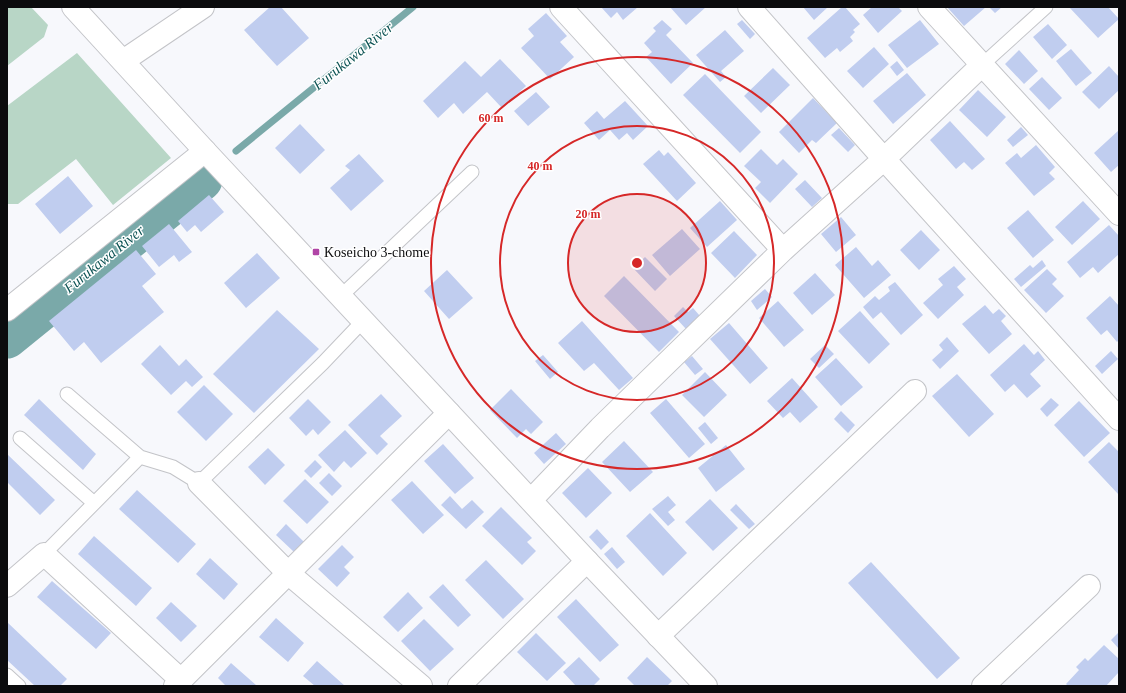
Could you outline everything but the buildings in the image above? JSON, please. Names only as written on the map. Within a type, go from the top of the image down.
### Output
[{"type":"street","points":[[73,7],[363,321],[706,686]]},
{"type":"street","points":[[123,61],[203,7]]},
{"type":"street","points":[[561,7],[783,250]]},
{"type":"street","points":[[749,7],[1119,419]]},
{"type":"street","points":[[929,7],[1119,214]]},
{"type":"street","points":[[531,500],[600,428],[783,250],[884,159],[982,65]]},
{"type":"street","points":[[7,310],[205,151]]},
{"type":"street","points":[[658,636],[916,391]]},
{"type":"street","points":[[7,586],[44,554],[178,683],[449,413]]},
{"type":"street","points":[[199,483],[288,573],[421,686]]},
{"type":"street","points":[[459,686],[587,561]]},
{"type":"street","points":[[983,686],[1089,586]]},
{"type":"lane","points":[[982,65],[1046,7]]},
{"type":"lane","points":[[340,296],[472,172]]},
{"type":"lane","points":[[67,394],[140,457],[174,467],[199,483],[363,321]]},
{"type":"lane","points":[[20,438],[94,503]]},
{"type":"lane","points":[[44,554],[140,457]]},
{"type":"lane","points":[[7,675],[20,686]]},
{"type":"green space","points":[[7,7],[31,7],[48,25],[44,37],[7,66]]},
{"type":"green space","points":[[77,53],[171,158],[113,205],[76,159],[18,204],[7,204],[7,106]]},
{"type":"waterway","name":"Furukawa River","points":[[236,151],[413,7]]},
{"type":"waterway","name":"Furukawa River","points":[[7,338],[202,180]]},
{"type":"place","name":"Koseicho 3-chome","points":[[316,252]]}]
